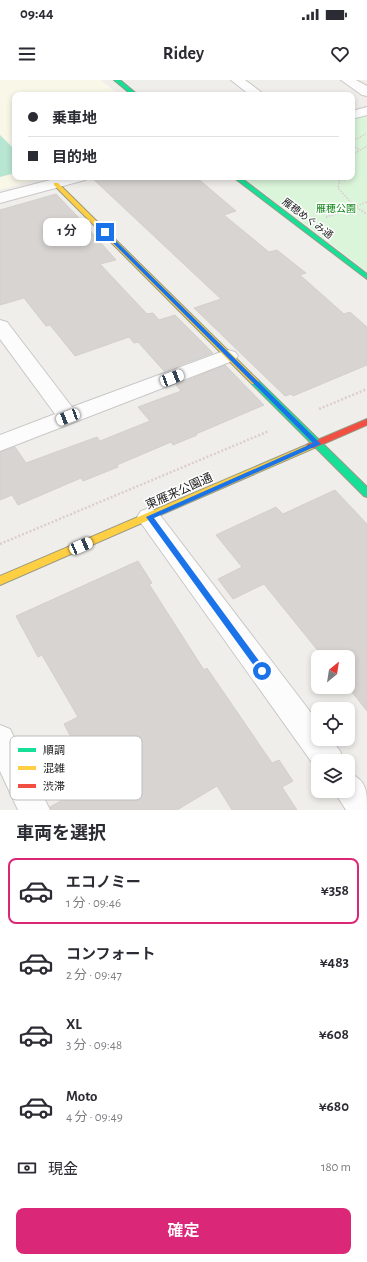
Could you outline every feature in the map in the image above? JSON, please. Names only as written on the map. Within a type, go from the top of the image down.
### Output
[{"type":"street","points":[[117,80],[131,92]]},
{"type":"street","points":[[237,80],[254,92]]},
{"type":"street","points":[[347,80],[367,92]]},
{"type":"street","points":[[355,114],[367,112]]},
{"type":"street","points":[[0,198],[70,180]]},
{"type":"street","name":"雁穂めぐみ通","points":[[240,180],[367,277]]},
{"type":"street","points":[[56,184],[367,493]]},
{"type":"street","points":[[0,326],[68,417]]},
{"type":"street","points":[[0,443],[228,356]]},
{"type":"street","name":"東雁来公園通","points":[[0,581],[367,422]]},
{"type":"street","points":[[149,517],[323,754]]},
{"type":"street","points":[[0,739],[10,760]]},
{"type":"street","points":[[355,797],[365,810]]},
{"type":"street","points":[[29,800],[34,810]]},
{"type":"path","points":[[355,140],[367,134]]},
{"type":"path","points":[[355,152],[367,146]]},
{"type":"path","points":[[355,147],[359,149]]},
{"type":"path","points":[[339,180],[338,188],[354,206],[367,214]]},
{"type":"path","points":[[322,218],[367,202]]},
{"type":"path","points":[[317,410],[367,389]]},
{"type":"path","points":[[0,544],[272,430]]},
{"type":"shaded area","points":[[0,80],[101,80],[115,92],[12,92],[12,180],[34,180],[0,190]]},
{"type":"green space","name":"雁穂公園","points":[[367,115],[367,271],[247,180],[355,180],[355,118]]},
{"type":"green space","points":[[0,135],[12,147],[12,174],[0,177]]},
{"type":"building","points":[[94,180],[200,180],[236,211],[224,215],[269,252],[277,250],[306,273],[300,275],[344,314],[350,312],[367,327],[367,365],[293,396],[291,394],[285,396],[194,308],[221,299]]},
{"type":"building","points":[[56,194],[116,260],[100,264],[147,314],[153,313],[159,320],[175,315],[213,353],[164,371],[138,342],[134,343],[129,337],[75,356],[50,325],[46,326],[24,298],[0,305],[0,210]]},
{"type":"building","points":[[225,365],[264,405],[173,445],[171,442],[117,465],[118,467],[83,481],[81,478],[18,505],[12,495],[0,500],[0,452],[15,447],[26,463],[97,437],[100,441],[150,421],[138,407],[181,391],[176,385]]},
{"type":"building","points":[[335,490],[367,524],[367,711],[354,694],[355,694],[355,650],[317,650],[264,584],[233,599],[218,579],[242,567],[216,535],[276,507],[283,514]]},
{"type":"building","points":[[138,561],[152,583],[149,584],[204,670],[207,668],[272,763],[279,760],[293,781],[282,787],[297,810],[232,810],[217,786],[177,810],[51,810],[50,807],[62,800],[142,800],[142,736],[70,736],[64,724],[78,717],[42,655],[38,657],[16,616]]},
{"type":"traffic: fast","points":[[117,80],[131,92]]},
{"type":"traffic: fast","points":[[240,180],[367,277]]},
{"type":"traffic: fast","points":[[255,382],[367,493]]},
{"type":"traffic: slow","points":[[56,184],[255,382]]},
{"type":"traffic: slow","points":[[0,581],[311,446]]},
{"type":"traffic: jam","points":[[311,446],[367,422]]},
{"type":"route","points":[[105,232],[318,444],[149,517],[262,671]]}]
